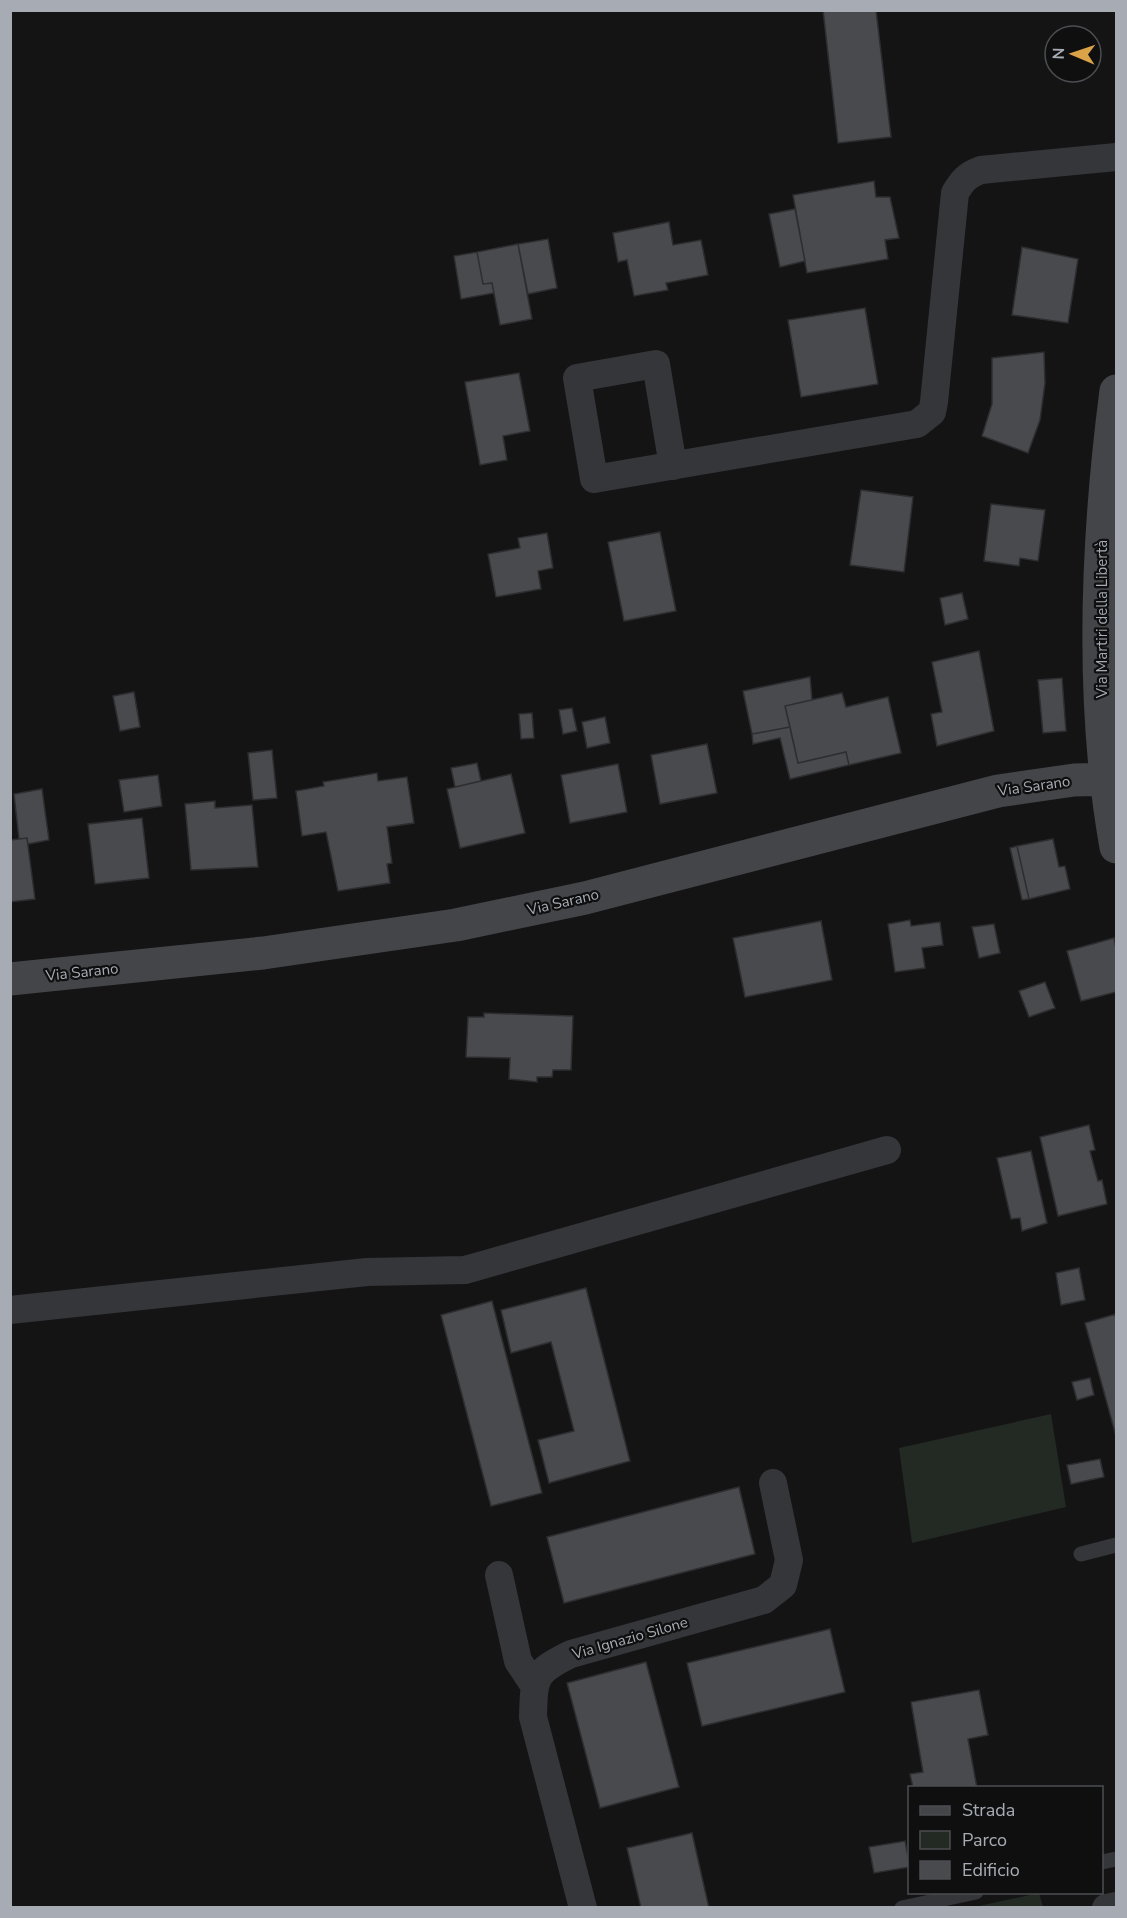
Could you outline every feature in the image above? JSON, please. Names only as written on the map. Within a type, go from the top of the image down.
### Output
[{"type":"street","points":[[673,466],[656,364],[577,378],[594,479],[673,466],[916,424],[926,419],[932,412],[934,402],[955,193],[961,183],[968,175],[981,170],[1116,157]]},
{"type":"street","name":"Via Martiri della Libertà","points":[[1116,391],[1106,479],[1100,567],[1100,645],[1116,847]]},
{"type":"street","name":"Via Sarano","points":[[10,979],[263,953],[456,925],[585,898],[998,791],[1111,778]]},
{"type":"street","points":[[10,1310],[367,1272],[465,1270],[887,1150]]},
{"type":"street","name":"Via Ignazio Silone","points":[[534,1685],[545,1667],[571,1654],[764,1600],[783,1585],[789,1560],[773,1483]]},
{"type":"street","points":[[499,1575],[518,1660],[534,1685],[532,1717],[583,1908]]},
{"type":"street","points":[[1106,1908],[1116,1905]]},
{"type":"lane","points":[[1081,1554],[1116,1545]]},
{"type":"lane","points":[[902,1908],[971,1894]]},
{"type":"green space","points":[[1051,1414],[1066,1507],[912,1543],[899,1448]]},
{"type":"green space","points":[[1039,1894],[1043,1907],[974,1907]]},
{"type":"building","points":[[823,10],[876,10],[891,137],[838,143]]},
{"type":"building","points":[[874,181],[876,197],[890,197],[899,238],[885,240],[888,259],[807,273],[793,195]]},
{"type":"building","points":[[795,209],[805,261],[780,267],[769,214]]},
{"type":"building","points":[[669,222],[673,245],[701,240],[708,275],[666,283],[668,290],[634,296],[627,260],[618,262],[613,233]]},
{"type":"building","points":[[548,239],[557,288],[528,294],[518,244]]},
{"type":"building","points":[[518,244],[532,319],[500,325],[492,283],[483,284],[477,252]]},
{"type":"building","points":[[1022,247],[1078,259],[1068,323],[1012,315]]},
{"type":"building","points":[[477,252],[483,284],[492,283],[494,293],[461,299],[454,256]]},
{"type":"building","points":[[865,308],[878,384],[801,397],[788,320]]},
{"type":"building","points":[[1044,352],[1045,383],[1040,420],[1028,453],[982,436],[992,404],[992,358]]},
{"type":"building","points":[[519,373],[530,431],[503,436],[507,460],[480,465],[465,382]]},
{"type":"building","points":[[861,490],[913,497],[904,572],[850,565]]},
{"type":"building","points":[[991,504],[1045,510],[1038,561],[1020,558],[1019,566],[984,561]]},
{"type":"building","points":[[660,532],[676,611],[624,621],[608,542]]},
{"type":"building","points":[[547,533],[553,568],[538,571],[541,589],[496,597],[488,554],[520,548],[518,538]]},
{"type":"building","points":[[962,593],[968,619],[945,625],[940,598]]},
{"type":"building","points":[[979,651],[994,731],[937,746],[931,714],[942,712],[932,662]]},
{"type":"building","points":[[810,677],[812,700],[785,706],[790,727],[752,734],[743,691]]},
{"type":"building","points":[[1062,678],[1066,731],[1043,733],[1038,680]]},
{"type":"building","points":[[134,692],[140,727],[120,731],[113,696]]},
{"type":"building","points":[[842,693],[846,707],[888,697],[901,753],[849,765],[846,752],[798,763],[785,706]]},
{"type":"building","points":[[572,708],[577,731],[563,734],[559,710]]},
{"type":"building","points":[[532,713],[534,738],[521,739],[519,714]]},
{"type":"building","points":[[605,717],[610,743],[587,748],[582,722]]},
{"type":"building","points":[[790,727],[798,763],[846,752],[849,765],[790,779],[780,738],[753,744],[752,734]]},
{"type":"building","points":[[707,744],[717,793],[660,804],[651,755]]},
{"type":"building","points":[[272,750],[277,798],[253,800],[248,753]]},
{"type":"building","points":[[477,763],[481,781],[455,787],[451,768]]},
{"type":"building","points":[[618,764],[627,812],[570,823],[561,775]]},
{"type":"building","points":[[377,773],[378,781],[407,777],[414,823],[387,827],[392,863],[387,864],[390,883],[338,891],[326,832],[302,836],[296,791],[324,786],[323,782]]},
{"type":"building","points":[[511,774],[525,833],[460,848],[447,789]]},
{"type":"building","points":[[158,775],[162,806],[124,812],[119,780]]},
{"type":"building","points":[[42,789],[49,840],[28,844],[27,838],[19,839],[14,794]]},
{"type":"building","points":[[215,801],[215,808],[252,805],[258,867],[191,870],[185,804]]},
{"type":"building","points":[[142,818],[149,878],[95,884],[88,824]]},
{"type":"building","points":[[27,838],[35,899],[10,902],[10,840]]},
{"type":"building","points":[[1053,839],[1059,867],[1065,866],[1070,889],[1029,899],[1017,846]]},
{"type":"building","points":[[1017,846],[1029,899],[1022,900],[1010,848]]},
{"type":"building","points":[[910,920],[911,926],[940,922],[943,945],[922,948],[925,968],[895,972],[888,924]]},
{"type":"building","points":[[821,921],[832,980],[745,997],[733,938]]},
{"type":"building","points":[[994,924],[1000,953],[979,958],[972,927]]},
{"type":"building","points":[[1114,938],[1116,992],[1081,1001],[1067,951]]},
{"type":"building","points":[[1045,982],[1055,1008],[1029,1017],[1019,991]]},
{"type":"building","points":[[484,1013],[573,1016],[571,1070],[553,1070],[552,1077],[537,1077],[537,1082],[509,1079],[510,1058],[466,1057],[468,1017],[484,1017]]},
{"type":"building","points":[[1089,1125],[1095,1150],[1090,1151],[1098,1181],[1102,1180],[1107,1204],[1058,1216],[1040,1137]]},
{"type":"building","points":[[1031,1151],[1047,1223],[1022,1231],[1020,1218],[1011,1219],[997,1158]]},
{"type":"building","points":[[1079,1268],[1085,1300],[1061,1305],[1056,1273]]},
{"type":"building","points":[[586,1288],[630,1461],[549,1483],[538,1440],[574,1431],[551,1342],[511,1353],[501,1310]]},
{"type":"building","points":[[492,1301],[542,1493],[491,1506],[441,1315]]},
{"type":"building","points":[[1116,1314],[1116,1436],[1085,1323]]},
{"type":"building","points":[[1090,1378],[1094,1395],[1077,1400],[1072,1382]]},
{"type":"building","points":[[1100,1459],[1104,1477],[1071,1484],[1067,1465]]},
{"type":"building","points":[[739,1487],[755,1554],[564,1603],[547,1537]]},
{"type":"building","points":[[830,1629],[845,1692],[702,1726],[687,1663]]},
{"type":"building","points":[[646,1662],[679,1787],[600,1808],[567,1683]]},
{"type":"building","points":[[979,1690],[988,1735],[968,1739],[977,1786],[913,1786],[910,1774],[923,1772],[911,1702]]},
{"type":"building","points":[[692,1833],[709,1908],[641,1908],[627,1848]]},
{"type":"building","points":[[905,1841],[908,1867],[874,1873],[869,1847]]}]
